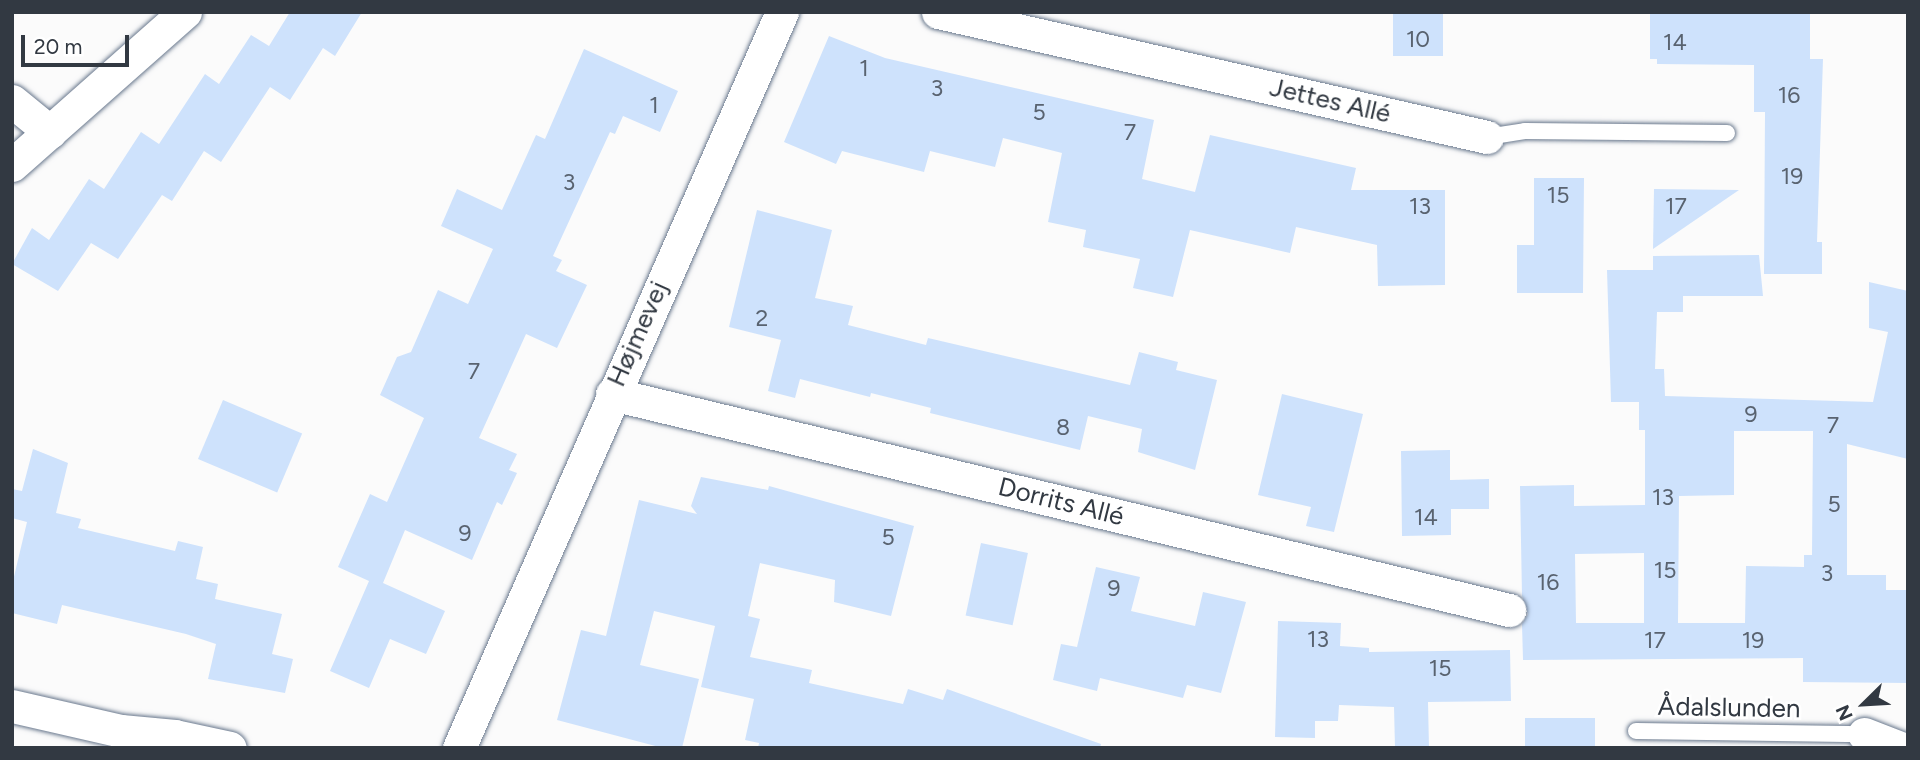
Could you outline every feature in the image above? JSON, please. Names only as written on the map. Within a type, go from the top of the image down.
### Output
[{"type":"street","points":[[12,165],[185,12]]},
{"type":"street","name":"Højmevej","points":[[459,748],[612,394],[782,12]]},
{"type":"street","name":"Jettes Allé","points":[[938,12],[1487,137]]},
{"type":"street","points":[[12,102],[50,132]]},
{"type":"street","name":"Dorrits Allé","points":[[612,394],[1509,610]]},
{"type":"street","name":"Højmevej","points":[[478,748],[499,658]]},
{"type":"street","points":[[12,706],[133,740],[230,748]]},
{"type":"street","points":[[1864,734],[1901,748]]},
{"type":"lane","name":"Jettes Allé","points":[[1487,137],[1525,131],[1727,133]]},
{"type":"lane","name":"Ådalslunden","points":[[1636,731],[1864,734]]},
{"type":"building","points":[[290,12],[362,12],[335,56],[323,48],[290,100],[270,87],[221,162],[204,151],[172,201],[162,195],[118,259],[91,243],[58,291],[12,264],[32,228],[49,240],[89,179],[104,189],[141,132],[159,144],[205,74],[219,84],[251,35],[269,46]]},
{"type":"building","points":[[1393,12],[1443,12],[1443,56],[1393,56]]},
{"type":"building","points":[[1650,12],[1810,12],[1810,59],[1823,59],[1817,242],[1822,242],[1822,274],[1764,274],[1765,112],[1754,112],[1754,65],[1657,64],[1657,59],[1650,59]]},
{"type":"building","points":[[829,36],[885,58],[1154,120],[1142,179],[1195,192],[1210,135],[1356,168],[1351,190],[1445,190],[1445,285],[1378,286],[1377,245],[1296,227],[1290,253],[1190,230],[1173,297],[1133,288],[1140,259],[1083,247],[1086,230],[1048,222],[1062,153],[1003,138],[995,167],[930,151],[924,172],[842,151],[836,164],[784,142]]},
{"type":"building","points":[[584,49],[678,91],[660,132],[623,116],[615,134],[610,132],[553,256],[562,260],[556,271],[587,285],[557,348],[526,334],[479,438],[517,454],[509,470],[517,473],[502,505],[497,502],[472,560],[405,530],[383,583],[445,611],[426,654],[390,639],[369,688],[330,671],[369,581],[338,567],[370,494],[387,502],[424,418],[380,395],[397,357],[411,352],[438,290],[468,304],[493,249],[441,226],[457,189],[502,210],[536,135],[545,139]]},
{"type":"building","points":[[1534,178],[1584,178],[1583,293],[1517,293],[1517,245],[1534,245]]},
{"type":"building","points":[[1654,189],[1739,190],[1653,249]]},
{"type":"building","points":[[757,210],[832,230],[815,298],[853,306],[848,325],[926,345],[928,338],[1130,385],[1139,352],[1178,362],[1176,370],[1217,380],[1195,470],[1138,452],[1142,429],[1088,416],[1080,450],[930,413],[931,408],[871,393],[870,397],[800,379],[795,398],[768,391],[781,340],[729,327]]},
{"type":"building","points":[[1759,255],[1763,296],[1683,296],[1683,312],[1657,312],[1655,369],[1664,369],[1665,396],[1873,402],[1888,332],[1869,328],[1869,282],[1908,291],[1908,459],[1847,444],[1847,575],[1886,575],[1886,590],[1908,590],[1908,683],[1803,682],[1803,658],[1523,660],[1522,624],[1528,614],[1522,596],[1520,486],[1574,485],[1574,506],[1645,505],[1645,430],[1639,430],[1639,402],[1611,402],[1607,270],[1653,270],[1653,256]],"holes":[[[1734,431],[1813,431],[1812,555],[1804,555],[1804,567],[1746,566],[1745,623],[1678,623],[1679,496],[1734,495]],[[1644,553],[1644,623],[1576,623],[1575,554]]]},
{"type":"building","points":[[1282,394],[1363,414],[1334,532],[1306,526],[1311,507],[1258,495]]},
{"type":"building","points":[[223,400],[302,434],[277,493],[198,459]]},
{"type":"building","points":[[33,449],[68,463],[56,513],[81,519],[78,528],[175,551],[178,541],[203,547],[196,579],[218,584],[215,599],[282,614],[272,654],[293,659],[285,693],[208,679],[216,644],[186,634],[62,605],[57,624],[12,613],[12,585],[27,522],[12,518],[12,489],[22,491]]},
{"type":"building","points":[[1450,450],[1450,480],[1489,479],[1489,509],[1451,509],[1451,535],[1402,536],[1401,451]]},
{"type":"building","points":[[701,477],[768,490],[769,486],[914,526],[891,616],[834,602],[835,580],[760,563],[748,616],[760,619],[750,657],[812,670],[809,683],[903,704],[908,689],[943,700],[947,689],[1101,744],[1100,748],[758,748],[759,743],[745,740],[754,699],[701,687],[715,626],[654,611],[640,665],[699,679],[682,748],[663,748],[557,720],[581,630],[606,636],[639,500],[697,514],[691,506]]},
{"type":"building","points":[[981,543],[1028,553],[1013,625],[966,615]]},
{"type":"building","points":[[1096,567],[1140,577],[1131,611],[1195,626],[1203,592],[1246,602],[1221,693],[1187,685],[1183,698],[1100,678],[1097,691],[1053,680],[1061,644],[1077,647]]},
{"type":"building","points":[[1278,621],[1341,623],[1340,646],[1369,648],[1369,652],[1510,650],[1511,701],[1428,702],[1429,748],[1395,748],[1394,707],[1339,705],[1338,721],[1315,721],[1315,738],[1275,737]]},
{"type":"building","points":[[1525,718],[1595,718],[1595,748],[1525,748]]}]
